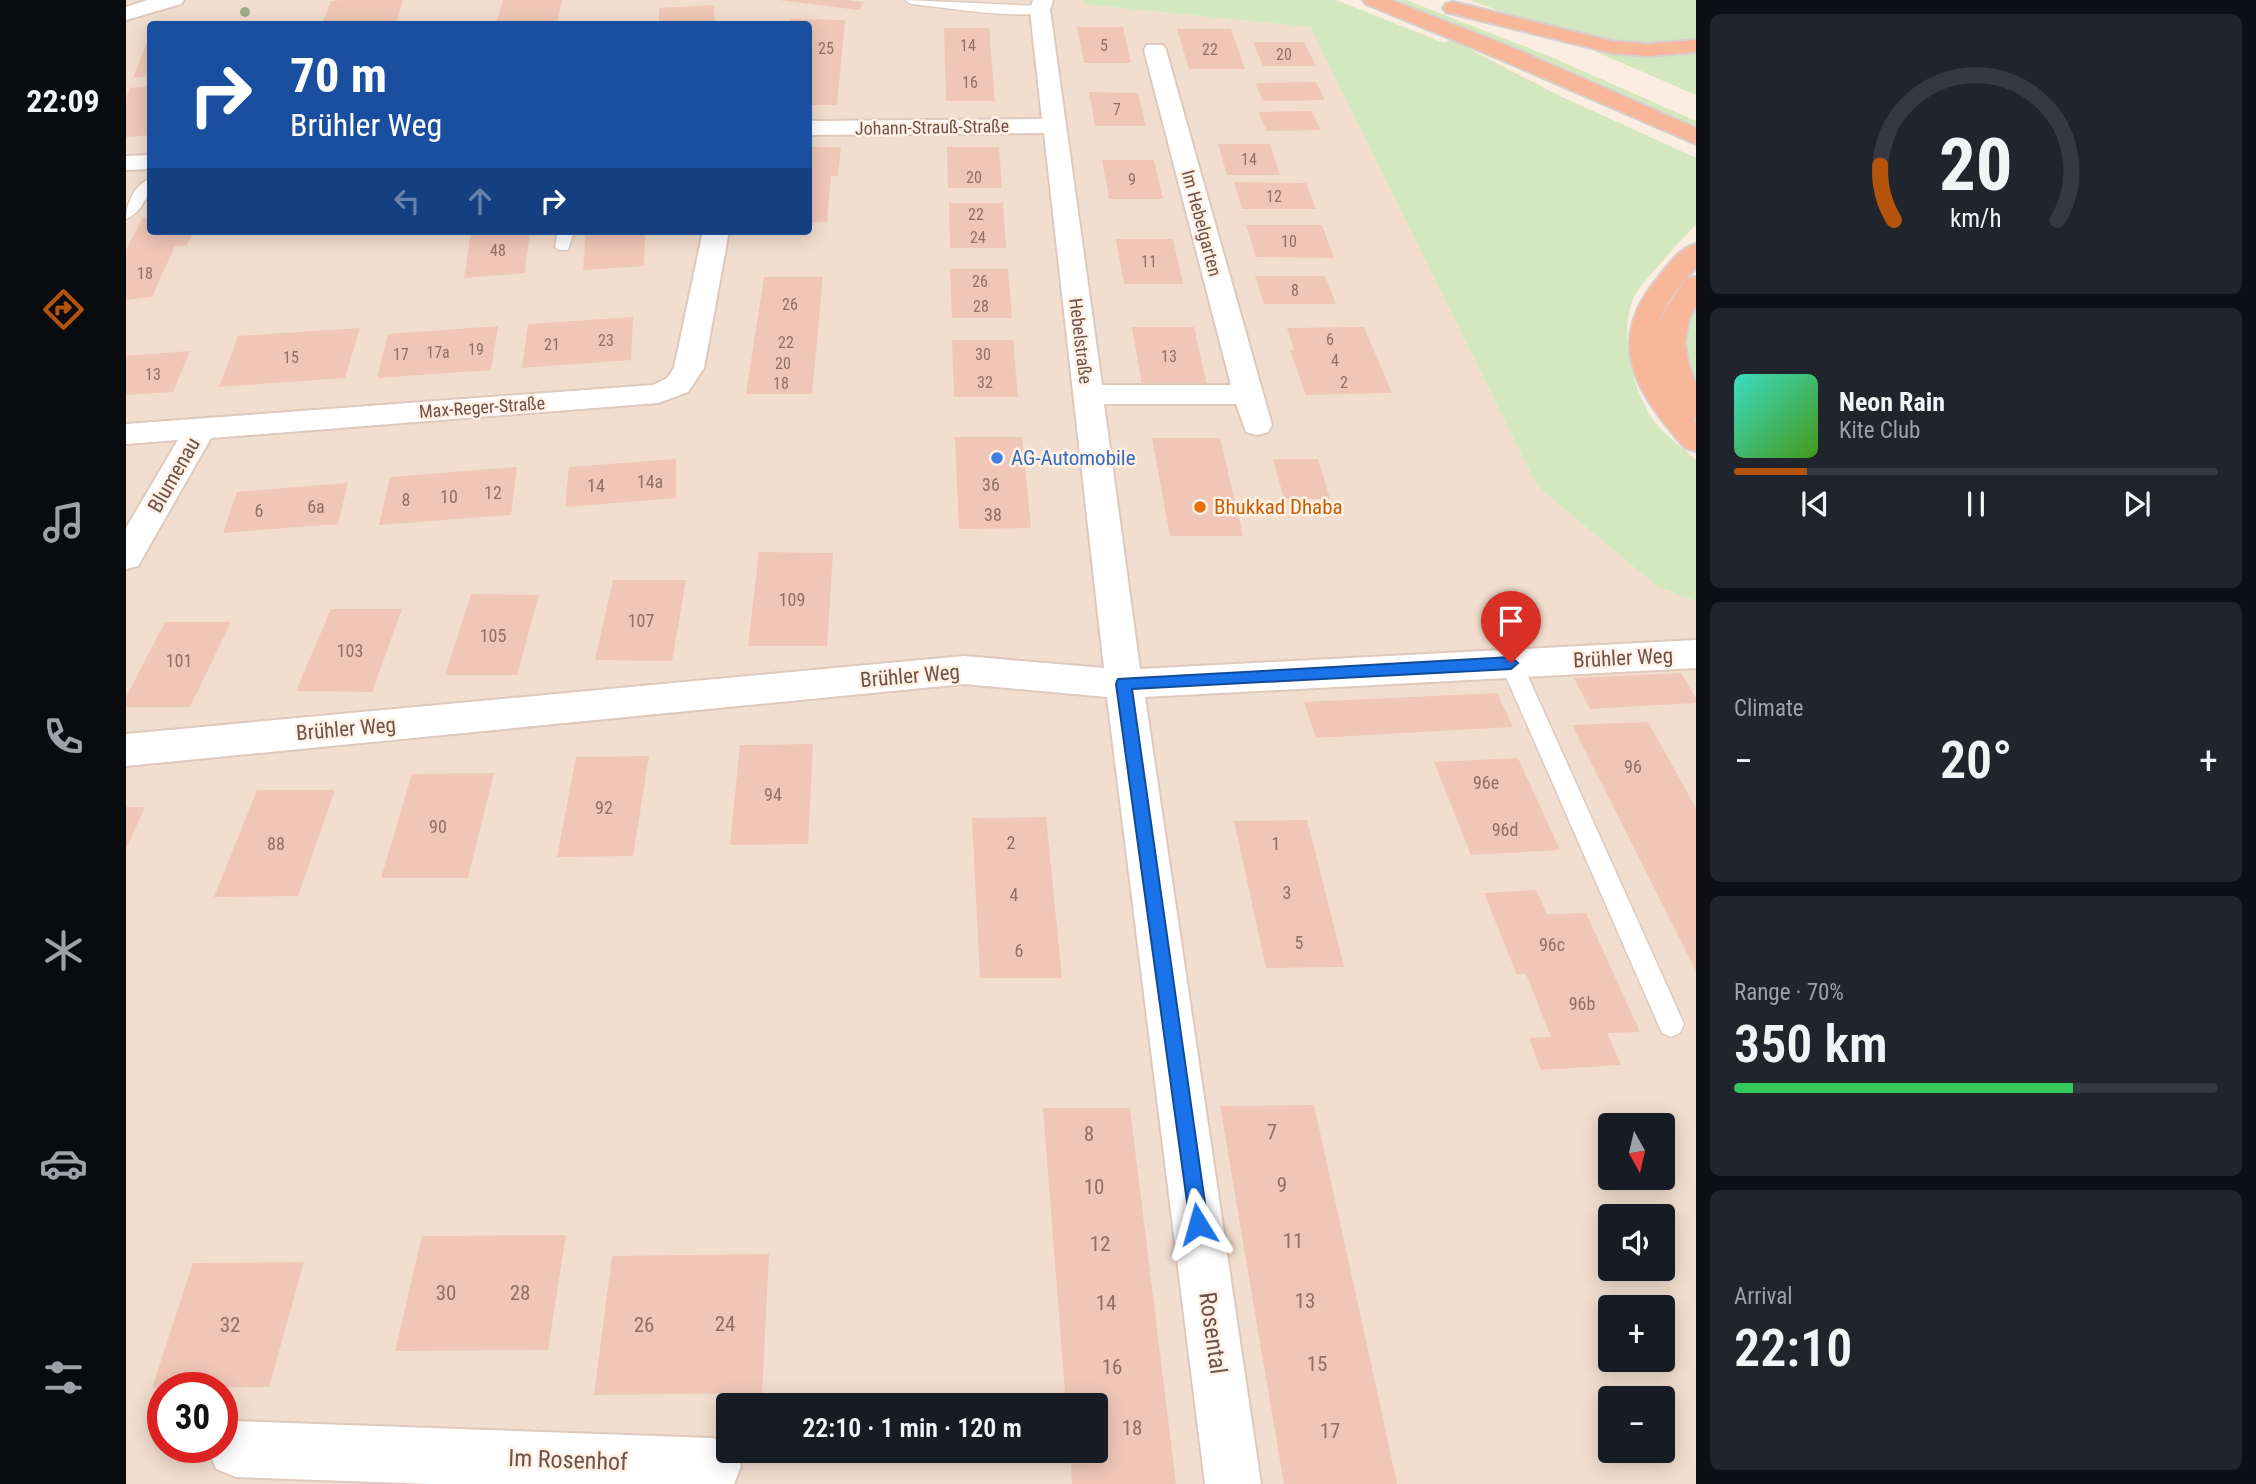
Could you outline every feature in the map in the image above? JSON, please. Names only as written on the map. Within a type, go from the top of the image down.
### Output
[{"type":"highway","points":[[1373,0],[1510,55],[1696,137]]},
{"type":"highway","points":[[1431,0],[1587,63]]},
{"type":"highway","points":[[1453,8],[1612,47],[1648,50],[1696,46]]},
{"type":"highway","points":[[1696,251],[1656,298],[1647,315],[1642,345],[1647,368],[1656,389],[1696,441]]},
{"type":"highway","points":[[1696,285],[1675,320],[1671,343],[1686,396],[1696,409]]},
{"type":"street","points":[[137,8],[174,0]]},
{"type":"street","name":"Hebelstraße","points":[[1041,5],[1124,684]]},
{"type":"street","name":"Im Hebelgarten","points":[[1155,50],[1257,425]]},
{"type":"street","name":"Johann-Strauß-Straße","points":[[812,128],[1055,126]]},
{"type":"street","points":[[126,163],[147,162]]},
{"type":"street","name":"Max-Reger-Straße","points":[[126,434],[658,394],[678,385],[689,368],[715,235]]},
{"type":"street","points":[[1088,394],[1248,395]]},
{"type":"street","name":"Blumenau","points":[[126,557],[200,429]]},
{"type":"street","name":"Brühler Weg","points":[[126,750],[964,670],[1124,684],[1696,654]]},
{"type":"street","name":"Rosental","points":[[1124,684],[1233,1484]]},
{"type":"street","name":"Im Rosenhof","points":[[238,1449],[463,1470],[713,1466]]},
{"type":"lane","points":[[911,0],[1002,10],[1041,5]]},
{"type":"lane","points":[[126,214],[147,187]]},
{"type":"lane","points":[[1511,663],[1671,1024]]},
{"type":"shaded area","points":[[126,0],[1087,0],[1083,4],[1310,27],[1537,486],[1658,587],[1696,601],[1696,1484],[126,1484]]},
{"type":"green space","points":[[1087,0],[1336,0],[1444,43],[1452,40],[1558,95],[1696,158],[1696,224],[1637,292],[1629,313],[1627,330],[1631,366],[1642,401],[1659,427],[1696,460],[1696,601],[1658,587],[1537,486],[1310,27],[1082,4]]},
{"type":"green space","points":[[1396,0],[1406,0],[1549,56],[1696,121],[1696,126],[1550,62]]},
{"type":"green space","points":[[1470,0],[1696,0],[1696,39],[1669,44],[1611,42],[1552,29]]},
{"type":"green space","points":[[1594,51],[1652,55],[1696,53],[1696,95]]},
{"type":"green space","points":[[1696,307],[1696,384],[1688,365],[1686,346]]},
{"type":"building","points":[[403,0],[397,21],[323,21],[331,1]]},
{"type":"building","points":[[503,0],[562,0],[558,21],[497,21]]},
{"type":"building","points":[[778,0],[848,0],[864,2],[859,10]]},
{"type":"building","points":[[714,5],[715,21],[659,21],[659,8]]},
{"type":"building","points":[[845,20],[837,105],[812,105],[812,21],[791,21]]},
{"type":"building","points":[[1077,27],[1123,27],[1131,63],[1084,63]]},
{"type":"building","points":[[944,28],[989,28],[995,101],[946,101]]},
{"type":"building","points":[[1177,29],[1231,29],[1245,69],[1189,69]]},
{"type":"building","points":[[147,42],[147,76],[133,78]]},
{"type":"building","points":[[1253,42],[1304,42],[1316,66],[1263,66]]},
{"type":"building","points":[[1316,82],[1325,100],[1263,101],[1255,83]]},
{"type":"building","points":[[147,86],[147,135],[126,137],[126,98],[130,88]]},
{"type":"building","points":[[1089,92],[1138,93],[1146,126],[1095,126]]},
{"type":"building","points":[[1311,111],[1321,130],[1267,131],[1258,112]]},
{"type":"building","points":[[1218,144],[1270,144],[1280,175],[1227,175]]},
{"type":"building","points":[[812,147],[841,147],[838,176],[831,176],[827,222],[812,222]]},
{"type":"building","points":[[947,147],[999,147],[1002,188],[948,188]]},
{"type":"building","points":[[1102,160],[1154,160],[1163,199],[1109,199]]},
{"type":"building","points":[[1234,182],[1306,183],[1316,209],[1242,209]]},
{"type":"building","points":[[949,203],[1003,203],[1006,248],[950,248]]},
{"type":"building","points":[[143,218],[147,218],[147,235],[191,235],[187,245],[175,246],[152,297],[126,300],[126,250]]},
{"type":"building","points":[[1246,225],[1322,225],[1334,258],[1256,257]]},
{"type":"building","points":[[470,235],[530,235],[525,273],[464,278]]},
{"type":"building","points":[[586,235],[645,235],[644,266],[583,270]]},
{"type":"building","points":[[1116,239],[1173,239],[1183,284],[1124,284]]},
{"type":"building","points":[[950,269],[1008,269],[1012,318],[952,318]]},
{"type":"building","points":[[1255,276],[1325,276],[1336,304],[1264,304]]},
{"type":"building","points":[[764,277],[823,277],[812,394],[746,394]]},
{"type":"building","points":[[633,317],[631,360],[522,368],[528,324]]},
{"type":"building","points":[[498,326],[491,370],[377,378],[388,334]]},
{"type":"building","points":[[1132,327],[1194,327],[1207,385],[1142,385]]},
{"type":"building","points":[[1364,327],[1392,393],[1306,395],[1290,350],[1294,350],[1287,328]]},
{"type":"building","points":[[360,328],[345,378],[219,387],[238,336]]},
{"type":"building","points":[[952,340],[1013,340],[1018,397],[954,397]]},
{"type":"building","points":[[190,351],[173,392],[126,395],[126,356]]},
{"type":"building","points":[[955,437],[1022,437],[1031,528],[959,529]]},
{"type":"building","points":[[1152,438],[1220,438],[1243,536],[1170,536]]},
{"type":"building","points":[[676,459],[676,498],[565,507],[569,467]]},
{"type":"building","points":[[1273,459],[1318,459],[1330,499],[1284,499]]},
{"type":"building","points":[[517,467],[511,515],[379,525],[390,477]]},
{"type":"building","points":[[348,483],[338,524],[223,533],[237,492]]},
{"type":"building","points":[[759,552],[833,553],[827,646],[748,646]]},
{"type":"building","points":[[613,580],[686,580],[672,661],[595,660]]},
{"type":"building","points":[[471,594],[539,595],[517,675],[445,675]]},
{"type":"building","points":[[331,609],[402,609],[372,692],[296,691]]},
{"type":"building","points":[[165,622],[231,622],[190,707],[126,707],[126,697]]},
{"type":"building","points":[[1681,673],[1696,698],[1696,703],[1590,709],[1574,678]]},
{"type":"building","points":[[1497,693],[1513,727],[1316,738],[1304,702]]},
{"type":"building","points":[[1648,722],[1696,808],[1696,971],[1572,725]]},
{"type":"building","points":[[813,744],[808,844],[730,845],[740,745]]},
{"type":"building","points":[[649,756],[633,856],[557,857],[576,757]]},
{"type":"building","points":[[1518,758],[1560,850],[1471,855],[1434,762]]},
{"type":"building","points":[[494,773],[468,878],[381,878],[412,774]]},
{"type":"building","points":[[257,790],[335,790],[298,896],[214,897]]},
{"type":"building","points":[[126,807],[145,807],[126,849]]},
{"type":"building","points":[[1046,817],[1062,978],[980,978],[972,818]]},
{"type":"building","points":[[1307,820],[1344,967],[1266,968],[1234,821]]},
{"type":"building","points":[[1536,890],[1547,914],[1586,913],[1640,1032],[1607,1033],[1621,1065],[1541,1070],[1529,1038],[1551,1037],[1526,974],[1517,975],[1484,893]]},
{"type":"building","points":[[1314,1105],[1397,1484],[1284,1484],[1220,1106]]},
{"type":"building","points":[[1043,1108],[1130,1108],[1176,1484],[1072,1484],[1071,1463],[1108,1463],[1108,1393],[1065,1393]]},
{"type":"building","points":[[566,1235],[548,1350],[395,1351],[422,1236]]},
{"type":"building","points":[[769,1254],[762,1393],[594,1395],[612,1256]]},
{"type":"building","points":[[304,1262],[269,1387],[238,1387],[238,1372],[157,1372],[193,1263]]},
{"type":"place","name":"AG-Automobile","points":[[997,458]]},
{"type":"place","name":"Bhukkad Dhaba","points":[[1200,507]]},
{"type":"route","points":[[1198,1224],[1124,684],[1511,663]]}]
